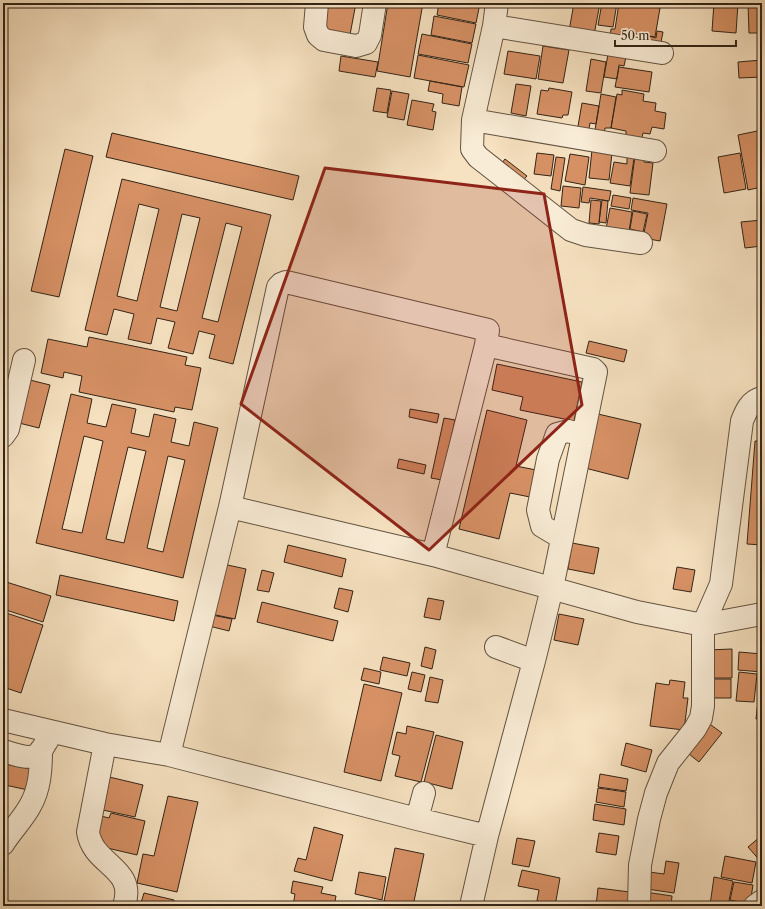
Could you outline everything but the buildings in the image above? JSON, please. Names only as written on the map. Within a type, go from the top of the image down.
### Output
[{"type":"street","points":[[317,3],[315,27],[318,35],[324,40],[356,46],[366,44],[370,35],[375,3]]},
{"type":"street","points":[[497,3],[494,26],[473,120],[472,149],[478,156],[571,230],[586,235],[642,243]]},
{"type":"street","points":[[494,26],[662,54]]},
{"type":"street","points":[[473,120],[655,150]]},
{"type":"street","points":[[169,755],[230,507],[278,287],[281,284],[286,282],[488,330],[486,345],[433,555]]},
{"type":"street","points":[[471,906],[487,836],[552,588],[596,374],[594,370],[486,345]]},
{"type":"street","points":[[3,436],[8,429],[24,360]]},
{"type":"street","points":[[639,906],[640,865],[656,793],[668,763],[688,739],[701,718],[703,693],[703,625],[721,584],[742,421],[752,402],[762,398]]},
{"type":"street","points":[[562,538],[542,526],[538,510],[548,459],[557,434],[568,431],[583,435]]},
{"type":"street","points":[[230,507],[433,555],[637,612],[703,625],[762,614]]},
{"type":"street","points":[[496,648],[534,661]]},
{"type":"street","points":[[3,720],[105,744],[169,755],[417,820],[487,836]]},
{"type":"street","points":[[3,751],[28,757],[38,754],[52,731]]},
{"type":"street","points":[[105,744],[88,832],[89,840],[93,848],[125,882],[127,891],[124,906]]},
{"type":"street","points":[[3,844],[30,806],[37,792],[41,769],[41,750]]},
{"type":"street","points":[[417,820],[424,793]]},
{"type":"street","points":[[755,906],[762,900]]},
{"type":"highlighted area","points":[[325,168],[544,194],[582,405],[429,550],[241,404]]}]
